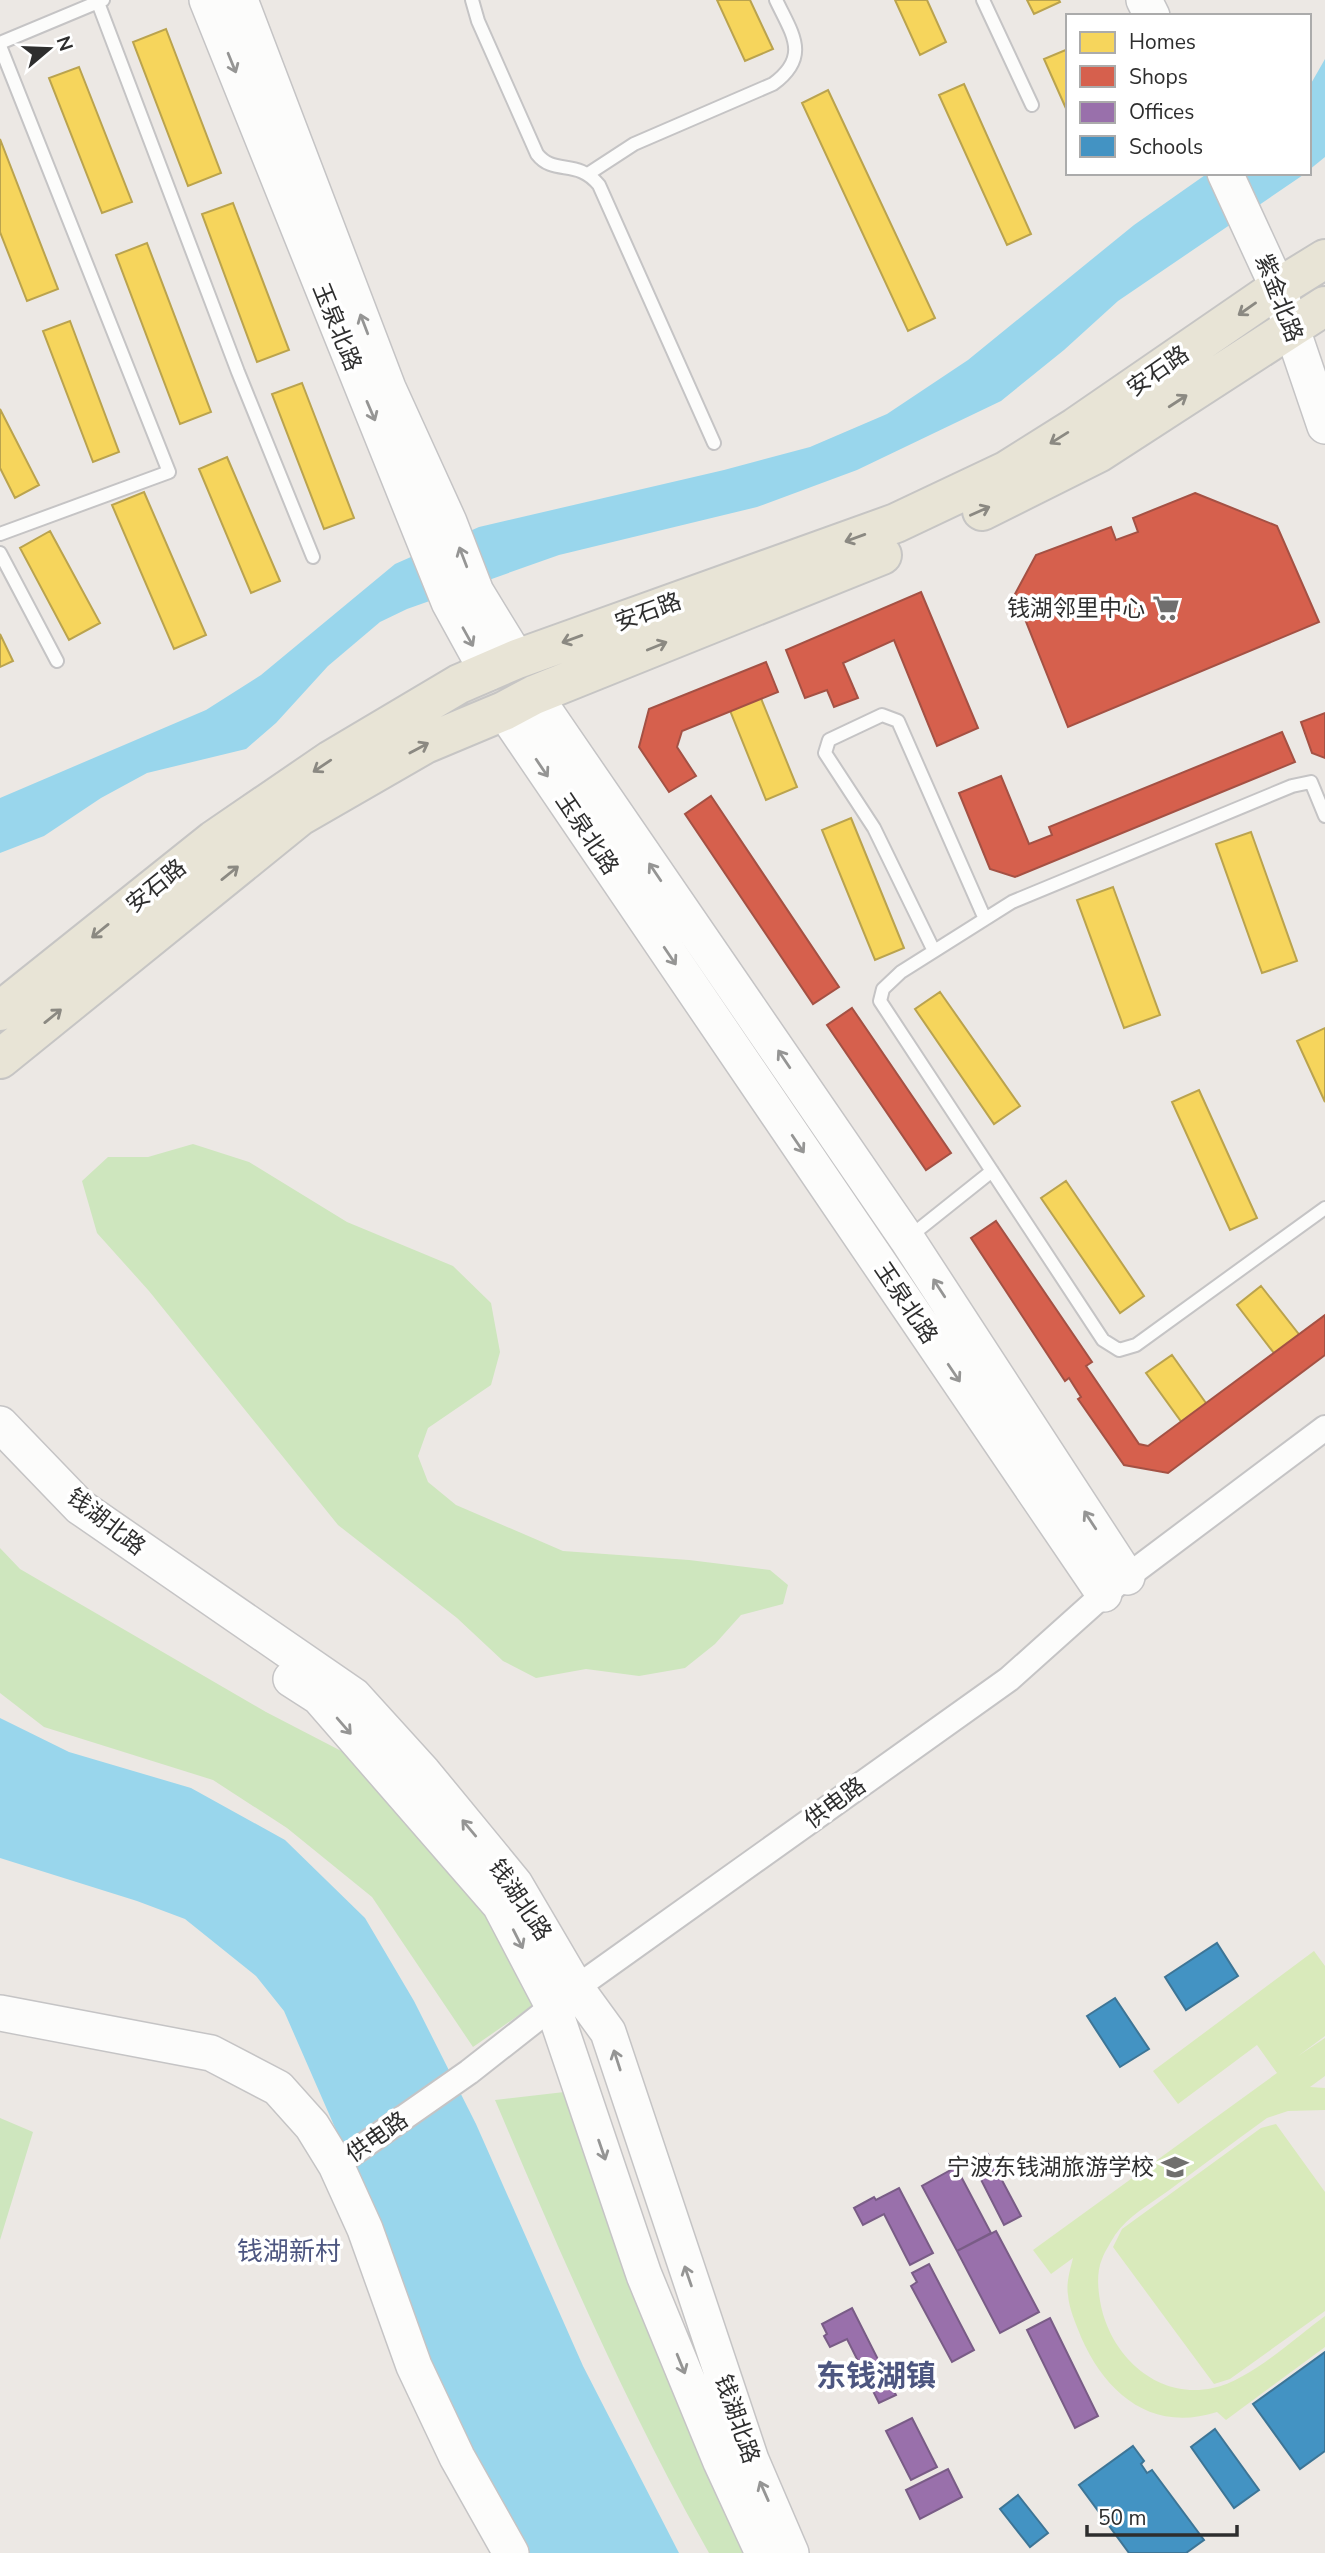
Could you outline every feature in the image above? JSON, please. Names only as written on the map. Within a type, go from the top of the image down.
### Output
[{"type":"main road","name":"安石路","points":[[0,1011],[214,840],[331,760],[459,684],[896,523],[1006,471],[1325,259]]},
{"type":"main road","name":"安石路","points":[[0,1059],[300,816],[425,744],[900,547],[1017,495],[1098,453],[1325,306]]},
{"type":"main road","name":"玉泉北路","points":[[502,666],[519,703]]},
{"type":"street","name":"玉泉北路","points":[[207,0],[355,371],[436,528]]},
{"type":"street","name":"玉泉北路","points":[[240,0],[388,388],[436,528],[463,597],[502,666]]},
{"type":"street","name":"紫金北路","points":[[1226,175],[1278,288],[1325,426]]},
{"type":"street","name":"玉泉北路","points":[[519,703],[907,1239],[1116,1586]]},
{"type":"street","name":"玉泉北路","points":[[519,703],[1116,1586]]},
{"type":"street","name":"钱湖北路","points":[[0,1424],[80,1507],[354,1696],[423,1772],[515,1884],[565,1997],[644,2275],[721,2462],[763,2553]]},
{"type":"street","name":"供电路","points":[[345,2159],[469,2072],[565,1997],[1009,1679],[1116,1586],[1325,1428]]},
{"type":"street","name":"钱湖北路","points":[[0,1460],[209,1625],[319,1698],[500,1905],[565,1997],[608,2032],[751,2460],[792,2553]]},
{"type":"street","points":[[0,2013],[211,2053],[278,2088],[345,2159],[365,2229],[414,2366],[457,2457],[511,2553]]},
{"type":"lane","points":[[472,0],[478,21],[537,155],[549,165],[582,170],[599,186],[714,443]]},
{"type":"lane","points":[[588,174],[634,144],[773,84],[785,75],[795,59],[797,49],[776,0]]},
{"type":"lane","points":[[983,0],[1032,105]]},
{"type":"lane","points":[[0,534],[169,472],[0,45],[99,1],[238,372],[313,557]]},
{"type":"lane","points":[[0,553],[57,661]]},
{"type":"lane","points":[[934,951],[874,828],[825,753],[829,740],[883,715],[898,721],[985,919]]},
{"type":"lane","points":[[1325,816],[1311,782],[1292,786],[1012,902],[901,972],[883,989],[880,1000],[1103,1340],[1119,1350],[1136,1345],[1325,1208]]},
{"type":"lane","points":[[907,1239],[992,1171]]},
{"type":"green space","points":[[193,1144],[249,1162],[347,1222],[453,1266],[491,1303],[500,1352],[491,1385],[428,1428],[418,1456],[428,1482],[456,1505],[563,1551],[689,1560],[770,1570],[788,1585],[783,1604],[741,1615],[715,1644],[685,1668],[639,1676],[586,1669],[536,1678],[503,1661],[457,1618],[338,1525],[149,1291],[97,1233],[82,1181],[108,1157],[148,1157]]},
{"type":"green space","points":[[0,1548],[20,1569],[266,1712],[349,1755],[568,1981],[473,2047],[372,1897],[287,1828],[213,1780],[44,1727],[0,1693]]},
{"type":"green space","points":[[1314,1951],[1325,1966],[1325,2036],[1298,2056],[1325,2038],[1325,2076],[1310,2087],[1325,2088],[1325,2110],[1288,2111],[1267,2118],[1140,2211],[1115,2235],[1100,2264],[1098,2282],[1101,2306],[1115,2342],[1140,2371],[1156,2381],[1174,2387],[1193,2390],[1227,2384],[1256,2368],[1325,2316],[1325,2347],[1226,2420],[1217,2412],[1194,2417],[1152,2413],[1134,2404],[1118,2391],[1091,2357],[1081,2337],[1069,2300],[1068,2281],[1073,2258],[1051,2274],[1033,2250],[1277,2073],[1257,2045],[1178,2104],[1153,2071]]},
{"type":"green space","points":[[573,2091],[750,2553],[709,2553],[622,2386],[495,2100]]},
{"type":"green space","points":[[0,2118],[33,2132],[0,2240]]},
{"type":"green space","points":[[1276,2124],[1325,2192],[1325,2311],[1230,2379],[1214,2384],[1113,2247],[1122,2229],[1261,2128]]},
{"type":"water","points":[[1325,59],[1325,157],[1311,168],[1311,84]]},
{"type":"water","points":[[1205,175],[1303,175],[1118,301],[1064,350],[1001,401],[857,470],[757,507],[559,555],[407,609],[380,622],[328,666],[276,723],[246,749],[147,773],[101,798],[44,836],[0,853],[0,798],[206,710],[261,675],[395,564],[479,527],[724,470],[810,447],[887,414],[968,360],[1134,225]]},
{"type":"water","points":[[0,1718],[69,1752],[191,1788],[285,1840],[365,1918],[414,2001],[476,2124],[583,2366],[679,2553],[523,2553],[463,2441],[381,2233],[284,2011],[256,1976],[185,1919],[0,1858]]},
{"type":"building: Homes","points":[[717,0],[750,0],[773,49],[745,61]]},
{"type":"building: Homes","points":[[895,0],[927,0],[946,42],[920,55]]},
{"type":"building: Homes","points":[[1027,0],[1059,0],[1060,2],[1034,14]]},
{"type":"building: Homes","points":[[166,29],[221,173],[188,186],[133,42]]},
{"type":"building: Homes","points":[[1066,50],[1066,108],[1044,59]]},
{"type":"building: Homes","points":[[79,67],[132,202],[102,213],[49,78]]},
{"type":"building: Homes","points":[[964,84],[1031,234],[1007,245],[939,95]]},
{"type":"building: Homes","points":[[828,90],[935,318],[908,331],[802,103]]},
{"type":"building: Homes","points":[[0,139],[58,289],[27,301],[0,232]]},
{"type":"building: Homes","points":[[233,203],[289,350],[257,362],[202,214]]},
{"type":"building: Homes","points":[[147,243],[211,412],[180,424],[116,255]]},
{"type":"building: Homes","points":[[70,321],[119,452],[93,462],[43,331]]},
{"type":"building: Homes","points":[[302,383],[354,518],[324,529],[272,394]]},
{"type":"building: Homes","points":[[0,409],[39,485],[15,498],[0,468]]},
{"type":"building: Homes","points":[[227,457],[280,581],[251,593],[199,469]]},
{"type":"building: Homes","points":[[144,492],[206,635],[174,649],[112,505]]},
{"type":"building: Homes","points":[[50,531],[100,623],[69,640],[20,548]]},
{"type":"building: Homes","points":[[926,628],[968,730],[938,742],[896,641]]},
{"type":"building: Homes","points":[[0,634],[13,661],[0,667]]},
{"type":"building: Homes","points":[[758,691],[797,787],[766,800],[727,703]]},
{"type":"building: Homes","points":[[991,781],[1019,850],[989,862],[962,793]]},
{"type":"building: Homes","points":[[851,818],[904,948],[875,960],[822,830]]},
{"type":"building: Homes","points":[[1251,832],[1297,961],[1262,973],[1216,844]]},
{"type":"building: Homes","points":[[1113,887],[1160,1015],[1124,1028],[1077,900]]},
{"type":"building: Homes","points":[[940,992],[1020,1106],[994,1124],[915,1009]]},
{"type":"building: Homes","points":[[1325,1028],[1325,1102],[1297,1041]]},
{"type":"building: Homes","points":[[1199,1090],[1257,1218],[1230,1230],[1172,1102]]},
{"type":"building: Homes","points":[[1066,1181],[1144,1296],[1120,1313],[1041,1198]]},
{"type":"building: Homes","points":[[1261,1286],[1305,1342],[1280,1361],[1237,1305]]},
{"type":"building: Homes","points":[[1172,1355],[1213,1413],[1188,1431],[1146,1373]]},
{"type":"building: Shops","name":"钱湖邻里中心","points":[[1195,493],[1277,526],[1319,622],[1068,727],[1015,594],[1036,555],[1111,527],[1116,540],[1138,532],[1133,518]]},
{"type":"building: Shops","points":[[921,592],[978,728],[937,746],[894,640],[843,663],[858,698],[834,707],[827,690],[805,698],[786,650]]},
{"type":"building: Shops","points":[[766,662],[778,692],[682,731],[677,747],[696,776],[669,792],[639,747],[649,709]]},
{"type":"building: Shops","points":[[1325,713],[1325,758],[1312,753],[1301,722]]},
{"type":"building: Shops","points":[[1282,732],[1295,762],[1015,877],[990,869],[959,793],[1001,776],[1029,844],[1052,835],[1049,827]]},
{"type":"building: Shops","points":[[711,796],[839,987],[813,1004],[685,814]]},
{"type":"building: Shops","points":[[852,1008],[951,1153],[926,1170],[827,1025]]},
{"type":"building: Shops","points":[[996,1221],[1092,1362],[1086,1366],[1139,1444],[1148,1446],[1325,1315],[1325,1355],[1168,1473],[1124,1465],[1078,1399],[1081,1397],[1069,1378],[1065,1381],[971,1238]]},
{"type":"building: Offices","points":[[988,2154],[1021,2216],[1004,2225],[972,2162]]},
{"type":"building: Offices","points":[[956,2167],[991,2233],[957,2251],[922,2186]]},
{"type":"building: Offices","points":[[899,2188],[933,2253],[910,2265],[884,2214],[863,2225],[854,2208]]},
{"type":"building: Offices","points":[[996,2231],[1039,2312],[1000,2333],[957,2251]]},
{"type":"building: Offices","points":[[929,2264],[974,2350],[952,2362],[911,2286],[917,2282],[912,2273]]},
{"type":"building: Offices","points":[[852,2308],[896,2395],[879,2403],[847,2339],[830,2347],[824,2336],[827,2334],[822,2324]]},
{"type":"building: Offices","points":[[1050,2318],[1098,2416],[1075,2428],[1027,2330]]},
{"type":"building: Offices","points":[[912,2418],[937,2467],[911,2480],[886,2431]]},
{"type":"building: Offices","points":[[948,2469],[962,2497],[920,2519],[906,2490]]},
{"type":"building: Schools","points":[[1217,1943],[1238,1976],[1186,2010],[1165,1977]]},
{"type":"building: Schools","points":[[1115,1998],[1149,2049],[1120,2067],[1087,2016]]},
{"type":"building: Schools","points":[[1325,2352],[1325,2451],[1300,2469],[1253,2404]]},
{"type":"building: Schools","points":[[1215,2429],[1259,2490],[1234,2508],[1191,2447]]},
{"type":"building: Schools","points":[[1133,2446],[1144,2461],[1141,2464],[1147,2473],[1152,2470],[1204,2540],[1186,2553],[1129,2553],[1079,2485]]},
{"type":"building: Schools","points":[[1018,2495],[1048,2533],[1030,2547],[1000,2509]]},
{"type":"place","name":"钱湖邻里中心","points":[[1166,608]]},
{"type":"place","name":"宁波东钱湖旅游学校","points":[[1175,2167]]},
{"type":"district","name":"钱湖新村","points":[[289,2251]]},
{"type":"district","name":"东钱湖镇","points":[[876,2376]]}]
